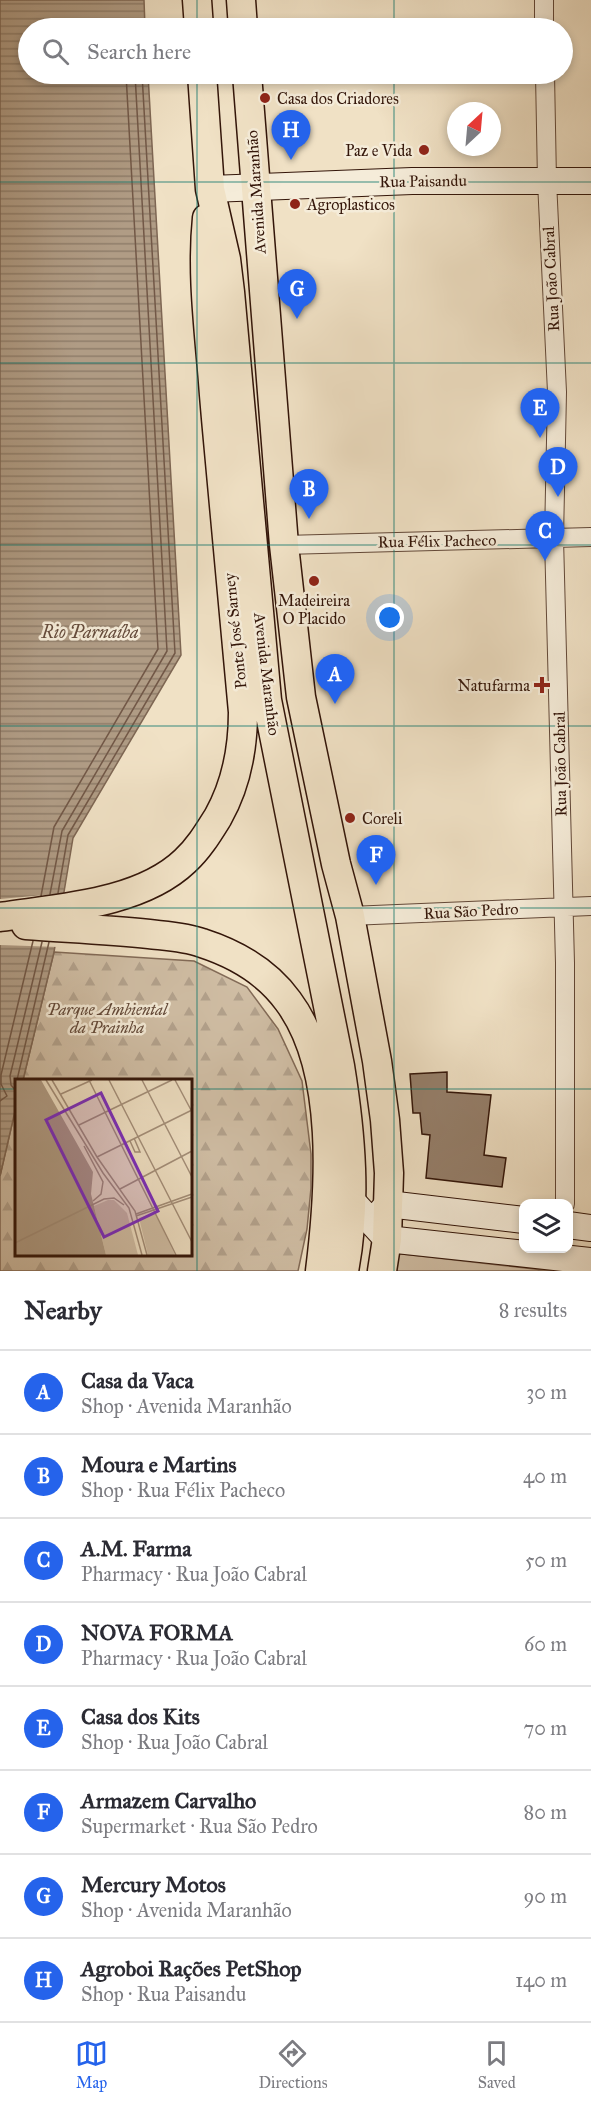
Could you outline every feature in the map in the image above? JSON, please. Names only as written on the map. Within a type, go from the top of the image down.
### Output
[{"type":"main road","points":[[197,0],[198,18]]},
{"type":"main road","points":[[241,0],[242,18]]},
{"type":"main road","name":"Avenida Maranhão","points":[[203,84],[210,189],[226,260],[230,292],[267,700],[350,1123],[351,1200],[345,1263]]},
{"type":"main road","name":"Avenida Maranhão","points":[[248,84],[284,545],[301,697],[336,864],[350,916],[377,1061],[385,1120],[389,1173],[382,1222],[382,1271]]},
{"type":"main road","name":"Rua Paisandu","points":[[210,189],[412,181],[591,181]]},
{"type":"main road","name":"Ponte José Sarney","points":[[0,917],[108,899],[134,891],[162,878],[184,862],[206,838],[232,787],[243,736],[243,712],[222,495],[205,267],[210,189]]},
{"type":"main road","points":[[0,924],[111,930],[200,942],[247,963],[274,985],[288,1001],[299,1020],[309,1042],[321,1088],[328,1155],[320,1271]]},
{"type":"main road","points":[[351,1200],[382,1222],[562,1259],[591,1261]]},
{"type":"main road","points":[[345,1263],[382,1222],[519,1220]]},
{"type":"main road","points":[[573,1226],[591,1228]]},
{"type":"street","points":[[544,0],[544,18]]},
{"type":"street","name":"Rua João Cabral","points":[[545,84],[547,181],[557,392],[554,538],[564,907],[565,1199]]},
{"type":"street","name":"Rua Félix Pacheco","points":[[284,545],[591,537]]},
{"type":"street","name":"Rua São Pedro","points":[[350,916],[591,906]]},
{"type":"green space","name":"Parque Ambiental da Prainha","points":[[54,952],[194,961],[247,987],[278,1029],[302,1081],[311,1154],[311,1188],[307,1229],[298,1271],[0,1271],[0,1176],[15,1111],[15,1256],[192,1256],[192,1079],[23,1079]]},
{"type":"green space","points":[[393,1253],[552,1271],[389,1271]]},
{"type":"water","name":"Rio Parnaíba","points":[[0,0],[144,0],[145,18],[18,18],[18,84],[149,84],[181,655],[73,838],[54,952],[23,1079],[15,1079],[15,1111],[0,1176]]},
{"type":"pier","points":[[67,893],[58,947],[0,945],[0,899]]},
{"type":"building","points":[[447,1072],[447,1092],[491,1095],[484,1155],[506,1158],[502,1187],[426,1178],[430,1135],[422,1134],[420,1113],[413,1113],[410,1074]]},
{"type":"place","name":"Casa dos Criadores","points":[[265,98]]},
{"type":"place","name":"Paz e Vida","points":[[424,150]]},
{"type":"place","name":"Agroboi Rações PetShop","points":[[291,160]]},
{"type":"place","name":"Agroplasticos","points":[[295,204]]},
{"type":"place","name":"Mercury Motos","points":[[297,319]]},
{"type":"place","name":"Casa dos Kits","points":[[540,438]]},
{"type":"place","name":"NOVA FORMA","points":[[558,497]]},
{"type":"place","name":"Moura e Martins","points":[[309,519]]},
{"type":"place","name":"A.M. Farma","points":[[545,561]]},
{"type":"place","name":"Madeireira O Placido","points":[[314,581]]},
{"type":"place","name":"Natufarma","points":[[542,685]]},
{"type":"place","name":"Casa da Vaca","points":[[335,704]]},
{"type":"place","name":"Coreli","points":[[350,818]]},
{"type":"place","name":"Armazem Carvalho","points":[[376,885]]}]
